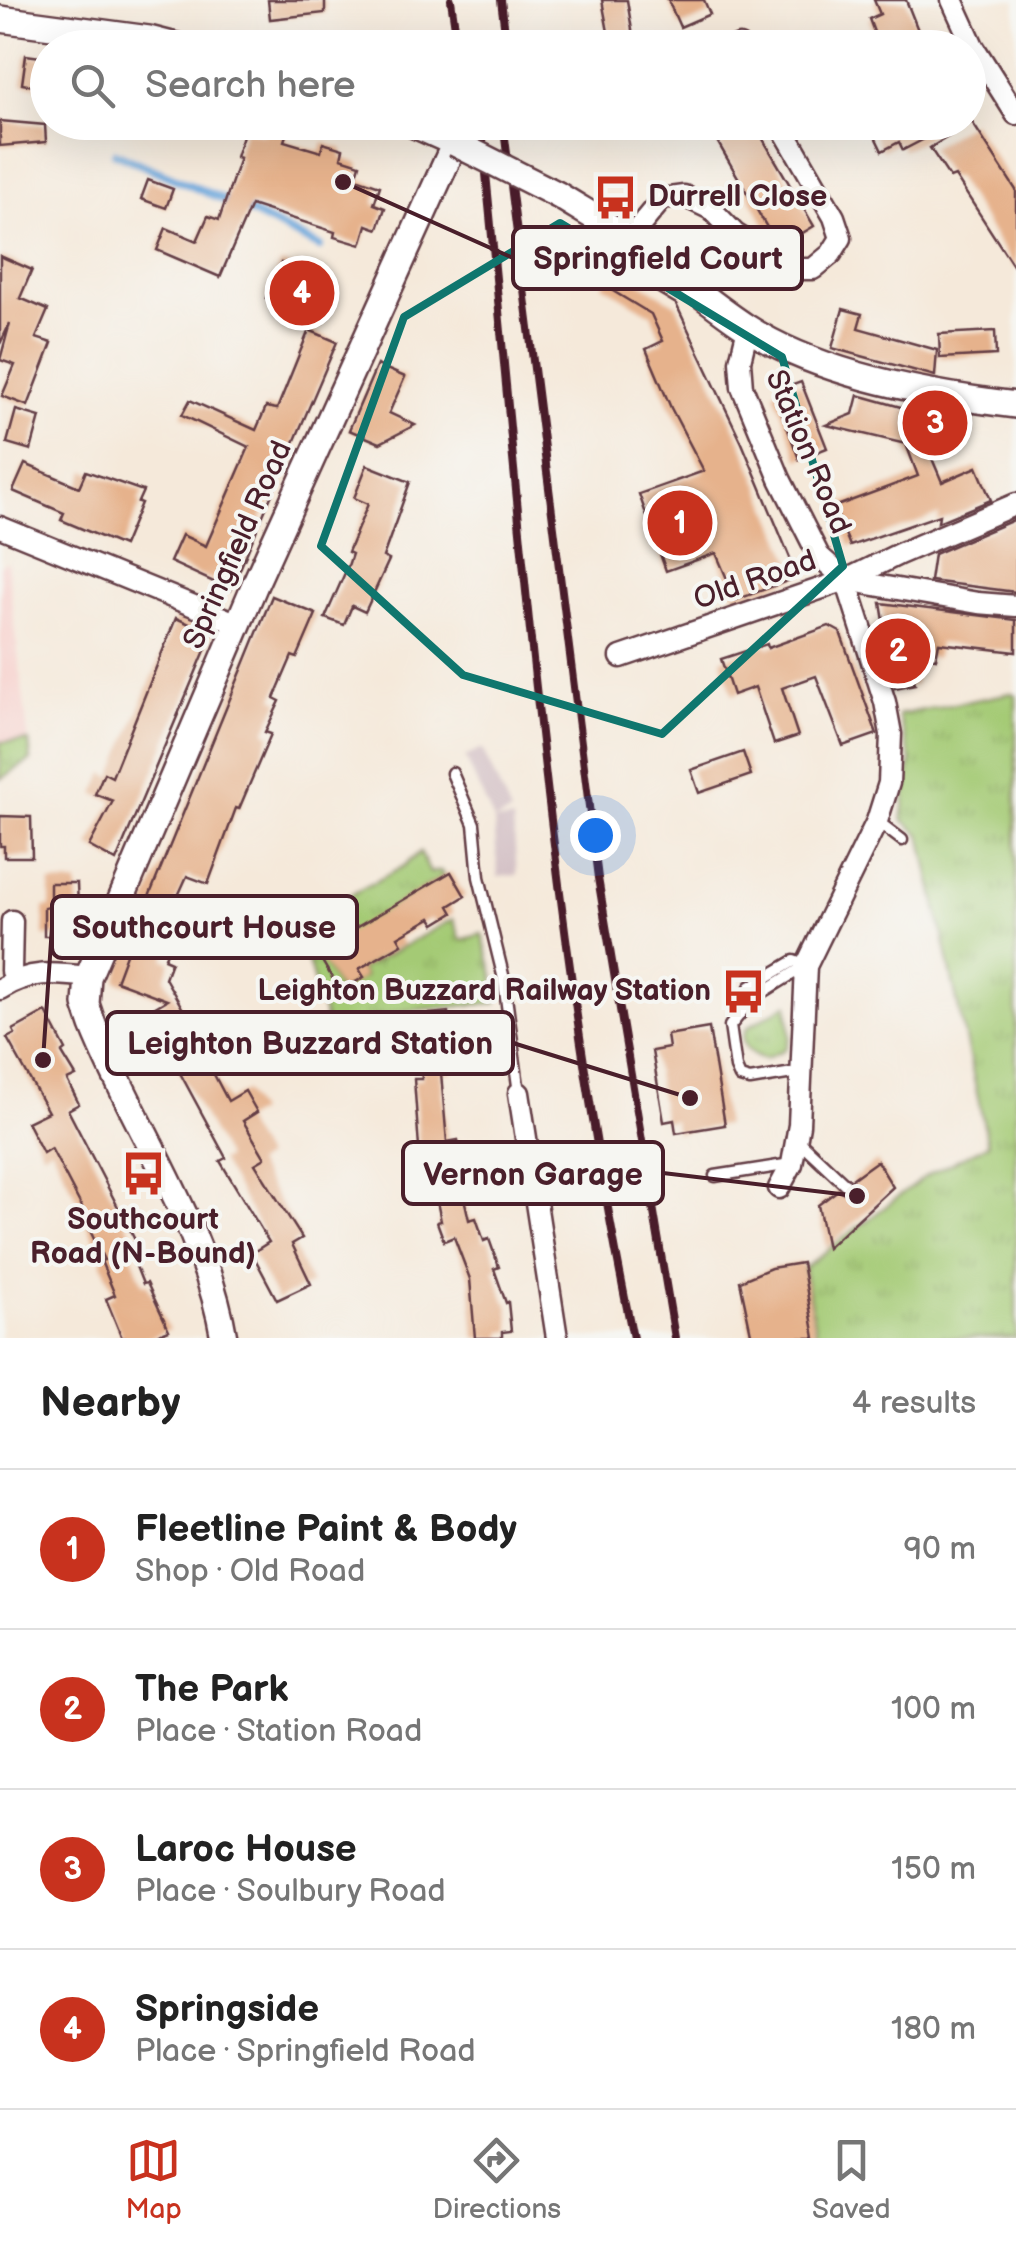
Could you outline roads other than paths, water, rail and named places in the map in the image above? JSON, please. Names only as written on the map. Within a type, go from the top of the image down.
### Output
[{"type":"street","points":[[952,0],[966,30]]},
{"type":"street","points":[[0,19],[82,30]]},
{"type":"street","points":[[986,67],[1016,114]]},
{"type":"street","points":[[450,140],[558,196],[629,239],[748,328],[854,374],[919,391],[1016,405]]},
{"type":"street","name":"Springfield Road","points":[[88,977],[450,140]]},
{"type":"street","points":[[629,239],[662,200],[684,196],[711,209],[735,234],[792,269],[813,268],[831,254],[841,238],[834,217],[789,140]]},
{"type":"street","name":"Station Road","points":[[748,328],[740,361],[742,386],[780,479],[819,556],[846,580],[885,702],[891,734],[889,783],[877,820],[806,966]]},
{"type":"street","name":"Old Road","points":[[622,657],[846,580],[1016,504]]},
{"type":"street","points":[[1,529],[238,624]]},
{"type":"street","points":[[846,580],[1016,606]]},
{"type":"street","points":[[8,984],[12,921]]},
{"type":"street","points":[[779,1188],[792,1164],[796,1138],[806,966]]},
{"type":"street","points":[[8,984],[40,972],[88,977],[86,1004],[93,1026],[189,1225],[224,1338]]},
{"type":"street","points":[[519,1093],[557,1338]]},
{"type":"lane","points":[[452,773],[474,824],[480,877],[504,976],[519,1093]]},
{"type":"lane","points":[[877,820],[902,840]]},
{"type":"lane","points":[[799,1072],[750,1080],[740,1077],[730,1026],[745,1006],[750,987],[794,961],[806,966]]},
{"type":"lane","points":[[796,1138],[845,1184]]},
{"type":"lane","points":[[715,1176],[792,1164]]},
{"type":"waterway","points":[[115,153],[231,203]]},
{"type":"waterway","points":[[243,209],[320,247]]},
{"type":"railway","points":[[451,0],[455,30]]},
{"type":"railway","points":[[501,0],[505,30]]},
{"type":"railway","points":[[483,140],[559,885],[604,1188],[633,1338]]},
{"type":"railway","points":[[505,140],[598,878],[675,1338]]},
{"type":"place","name":"Springfield Court","points":[[343,182]]},
{"type":"place","name":"Durrell Close","points":[[615,197]]},
{"type":"place","name":"Springside","points":[[302,293]]},
{"type":"place","name":"Laroc House","points":[[935,423]]},
{"type":"place","name":"Fleetline Paint & Body","points":[[680,523]]},
{"type":"place","name":"The Park","points":[[898,651]]},
{"type":"place","name":"Leighton Buzzard Railway Station","points":[[744,991]]},
{"type":"place","name":"Southcourt House","points":[[43,1060]]},
{"type":"place","name":"Leighton Buzzard Station","points":[[690,1098]]},
{"type":"place","name":"Southcourt Road (N-Bound)","points":[[143,1173]]},
{"type":"place","name":"Vernon Garage","points":[[857,1196]]}]
